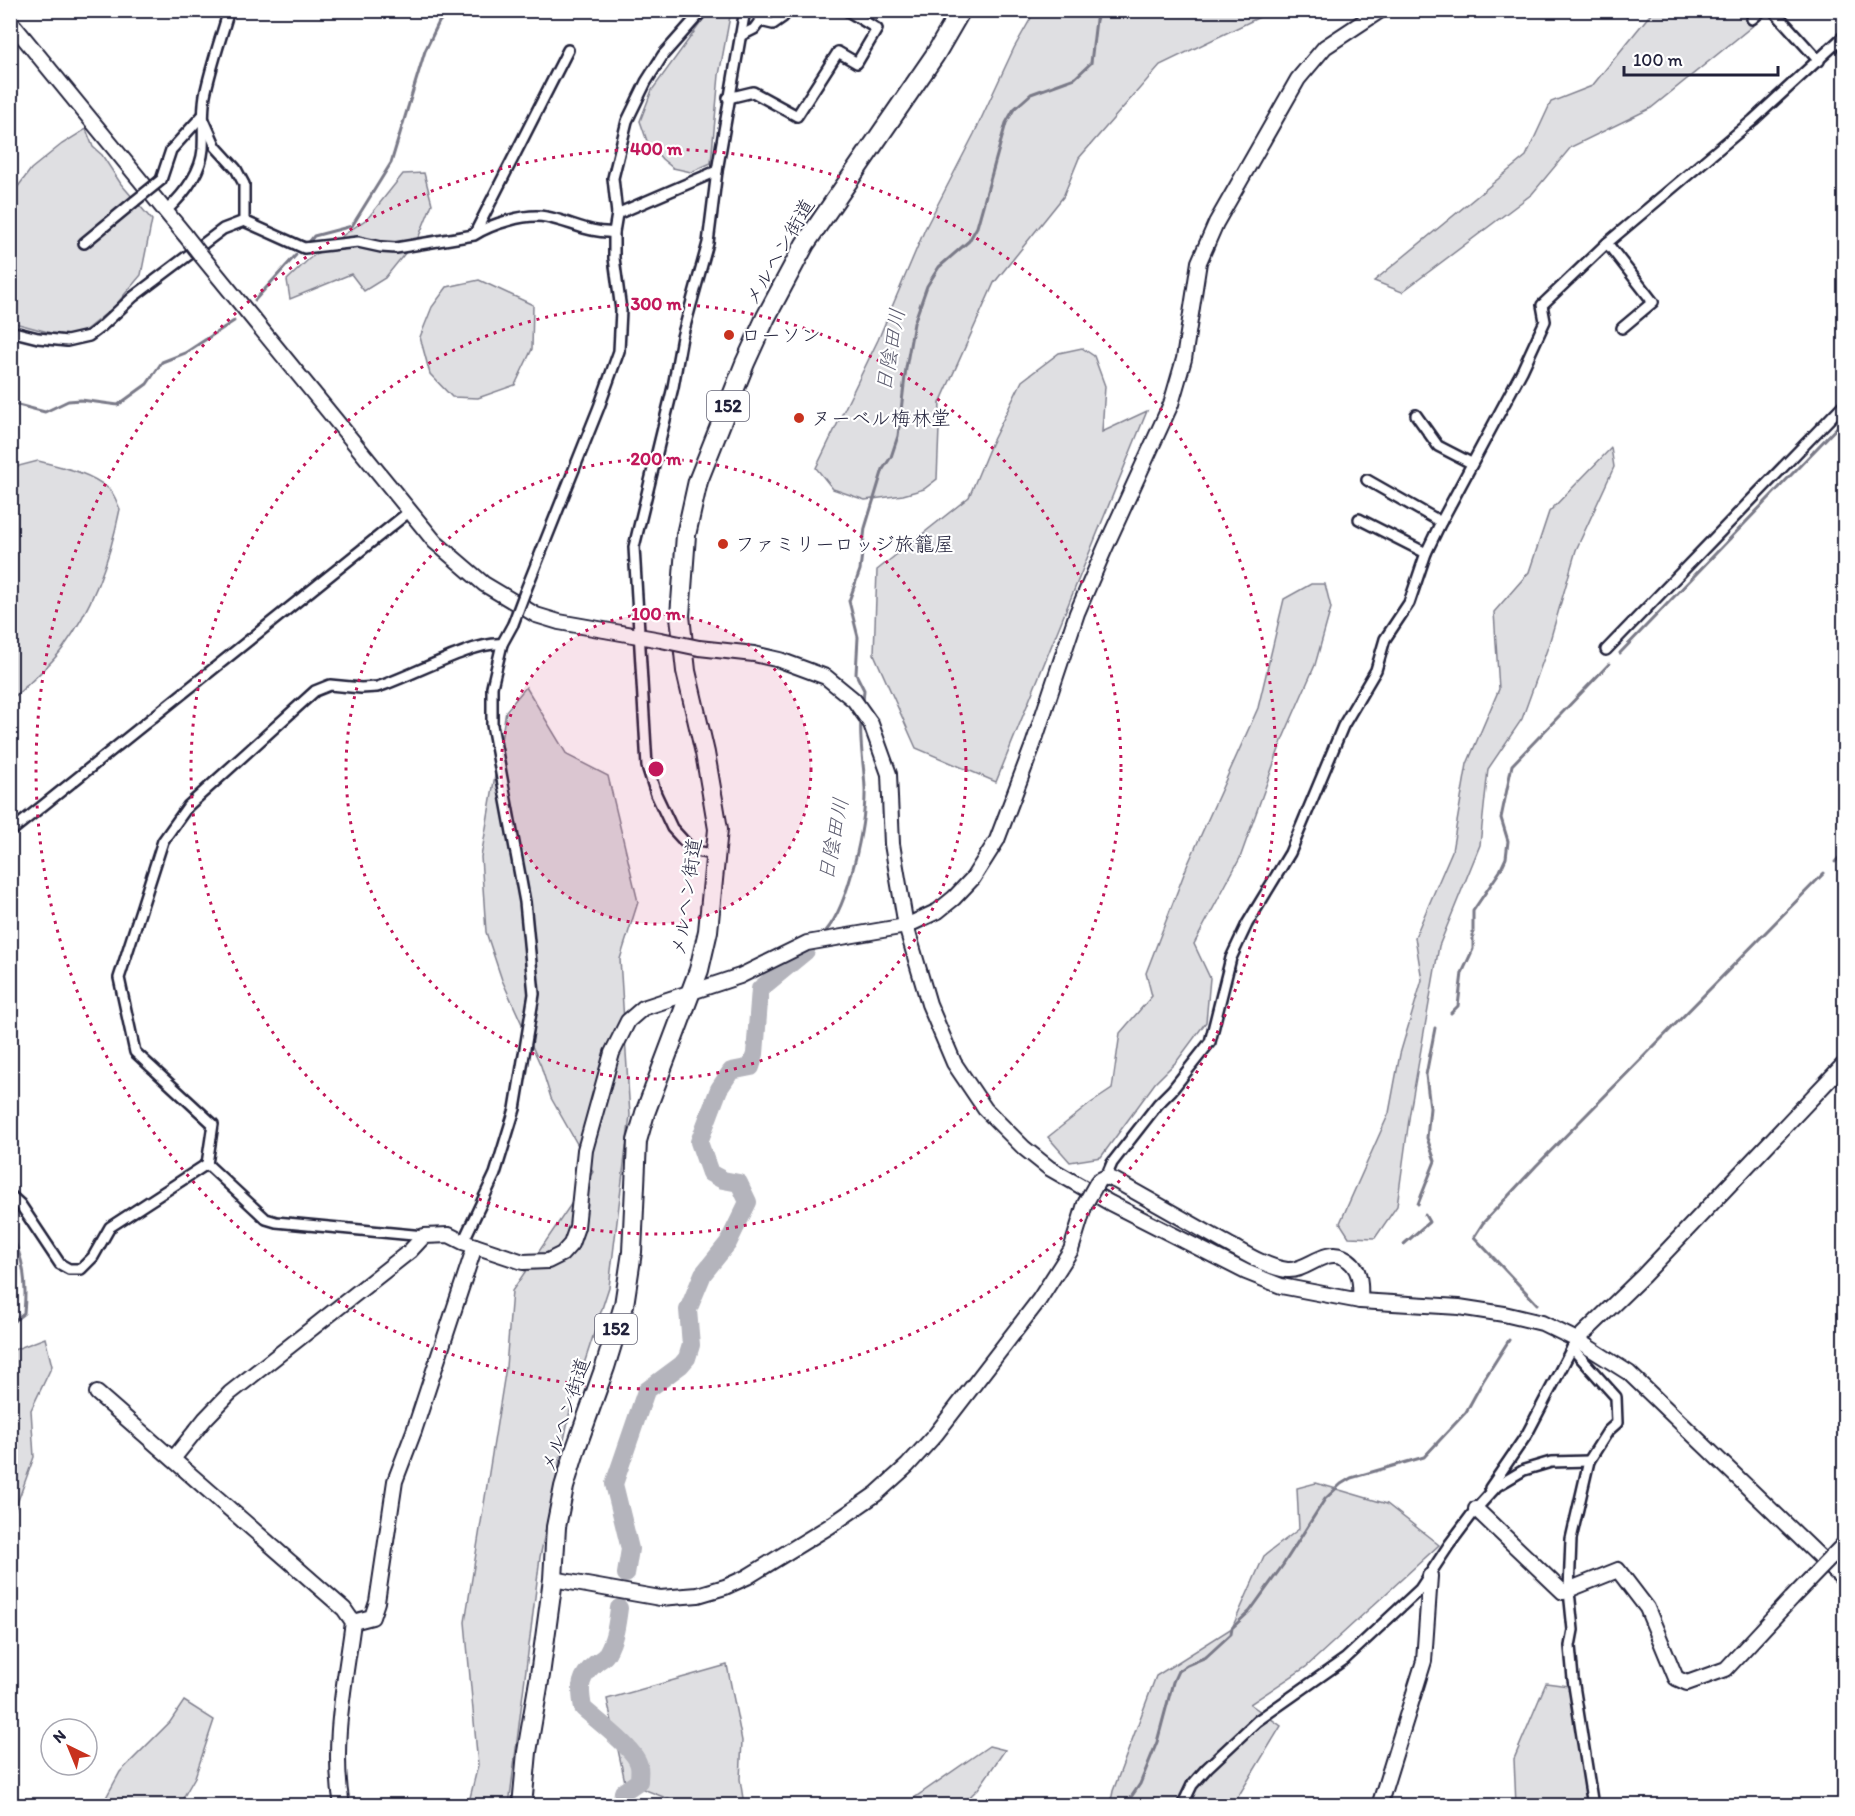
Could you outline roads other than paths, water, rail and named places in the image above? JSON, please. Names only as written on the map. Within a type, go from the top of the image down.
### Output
[{"type":"highway","name":"メルヘン街道","points":[[522,1806],[527,1752],[553,1579],[556,1527],[564,1486],[624,1305],[632,1252],[637,1141],[645,1113],[699,970],[708,931],[718,829],[705,753],[686,671],[680,616],[686,535],[698,481],[745,363],[766,317],[806,244],[934,55],[961,10]]},
{"type":"street","points":[[166,212],[198,172],[203,151],[202,116],[206,92],[230,10]]},
{"type":"street","points":[[354,1622],[372,1617],[377,1602],[395,1481],[414,1431],[469,1244],[516,1109],[534,994],[525,902],[492,725],[492,687],[502,644],[513,624],[619,351],[621,310],[614,258],[616,213],[613,178],[627,121],[646,82],[663,55],[703,10]]},
{"type":"street","points":[[715,855],[692,850],[672,828],[656,794],[647,766],[634,547],[673,387],[682,338],[708,243],[728,98],[745,10]]},
{"type":"street","points":[[740,36],[754,29],[760,21],[773,24],[788,10]]},
{"type":"street","points":[[728,98],[753,92],[796,116],[838,52],[857,63],[878,29],[846,10]]},
{"type":"street","points":[[207,1164],[266,1219],[276,1222],[424,1236],[449,1235],[523,1262],[548,1261],[562,1254],[571,1244],[577,1227],[585,1150],[612,1053],[628,1021],[643,1008],[740,976],[807,943],[906,926],[932,914],[954,898],[973,878],[997,840],[1033,745],[1077,613],[1109,537],[1171,404],[1184,359],[1199,262],[1215,223],[1298,79],[1325,47],[1381,10]]},
{"type":"street","points":[[1752,19],[1762,10]]},
{"type":"street","points":[[1773,10],[1819,61]]},
{"type":"street","points":[[10,21],[435,542],[484,584],[536,615],[559,622],[699,648],[754,654],[780,660],[826,677],[854,700],[872,724],[889,774],[892,844],[906,926],[928,1004],[954,1063],[985,1109],[1024,1148],[1049,1168],[1110,1203],[1246,1272],[1281,1286],[1360,1301],[1459,1307],[1542,1323],[1629,1373],[1845,1580]]},
{"type":"street","points":[[553,1579],[660,1598],[698,1595],[725,1587],[747,1577],[867,1501],[907,1466],[936,1434],[1039,1300],[1071,1250],[1084,1204],[1112,1163],[1210,1042],[1231,958],[1247,924],[1290,853],[1343,726],[1376,670],[1385,639],[1408,603],[1426,553],[1471,463],[1522,372],[1545,321],[1542,305],[1607,243],[1754,120],[1845,36]]},
{"type":"street","points":[[474,235],[568,50]]},
{"type":"street","points":[[84,243],[161,180],[171,150],[202,116]]},
{"type":"street","points":[[202,116],[216,147],[236,169],[244,184],[244,221]]},
{"type":"street","points":[[616,213],[717,171]]},
{"type":"street","points":[[10,331],[38,338],[67,341],[89,336],[133,297],[224,229],[244,221],[304,248],[358,242],[396,248],[474,235],[483,229],[531,216],[546,217],[600,233],[614,232]]},
{"type":"street","points":[[1607,243],[1653,302],[1622,328]]},
{"type":"street","points":[[1606,650],[1845,404]]},
{"type":"street","points":[[1416,415],[1438,446],[1471,463]]},
{"type":"street","points":[[1367,480],[1441,522]]},
{"type":"street","points":[[10,832],[410,511]]},
{"type":"street","points":[[1359,519],[1426,553]]},
{"type":"street","points":[[10,1195],[20,1204],[60,1264],[69,1269],[81,1269],[93,1257],[110,1227],[207,1164],[213,1124],[135,1052],[119,978],[164,841],[188,806],[315,691],[330,685],[376,687],[469,651],[497,643],[502,644]]},
{"type":"street","points":[[1182,1806],[1192,1785],[1201,1778],[1207,1768],[1257,1721],[1345,1659],[1420,1589],[1527,1434],[1575,1344],[1845,1064]]},
{"type":"street","points":[[1102,1179],[1271,1266],[1289,1270],[1332,1254],[1343,1257],[1351,1263],[1360,1278],[1360,1301]]},
{"type":"street","points":[[173,1459],[205,1419],[230,1393],[410,1251],[424,1236]]},
{"type":"street","points":[[1575,1344],[1616,1397],[1617,1423],[1608,1431],[1589,1461],[1571,1539],[1569,1591],[1573,1630],[1570,1646],[1593,1806]]},
{"type":"street","points":[[97,1393],[344,1609],[354,1622],[337,1743],[336,1765],[342,1806]]},
{"type":"street","points":[[1476,1509],[1497,1486],[1524,1470],[1551,1462],[1589,1461]]},
{"type":"street","points":[[1476,1509],[1563,1592],[1618,1570],[1647,1608],[1676,1678],[1687,1683],[1726,1669],[1845,1544]]},
{"type":"street","points":[[1379,1806],[1424,1661],[1430,1576]]},
{"type":"waterway","points":[[310,241],[314,236],[352,226],[391,163],[425,51],[439,22],[450,10]]},
{"type":"waterway","name":"日陰田川","points":[[863,703],[864,690],[856,674],[858,637],[849,601],[860,570],[865,528],[883,469],[891,457],[898,436],[914,323],[927,286],[939,267],[969,241],[977,227],[1006,123],[1014,109],[1031,94],[1075,78],[1091,63],[1096,20],[1101,10]]},
{"type":"waterway","points":[[255,300],[296,255]]},
{"type":"waterway","points":[[10,403],[45,412],[68,401],[81,400],[118,405],[147,384],[162,362],[185,353],[234,321]]},
{"type":"waterway","points":[[1620,653],[1844,420]]},
{"type":"waterway","points":[[1451,1013],[1458,1006],[1462,973],[1473,949],[1473,911],[1506,858],[1508,841],[1501,818],[1512,765],[1609,664]]},
{"type":"waterway","name":"日陰田川","points":[[826,931],[834,919],[849,883],[863,822],[865,788],[861,718]]},
{"type":"waterway","points":[[1835,862],[1844,852]]},
{"type":"waterway","points":[[1537,1304],[1474,1237],[1483,1223],[1536,1166],[1824,873]]},
{"type":"waterway","name":"日陰田川","points":[[626,1574],[630,1549],[614,1484],[646,1391],[687,1358],[691,1345],[688,1310],[703,1274],[728,1243],[748,1202],[739,1183],[723,1180],[710,1173],[699,1142],[719,1089],[731,1071],[751,1067],[755,1054],[760,989],[806,951]]},
{"type":"waterway","points":[[1418,1204],[1435,1161],[1427,1138],[1430,1108],[1426,1075],[1435,1028]]},
{"type":"waterway","points":[[1404,1244],[1429,1222],[1425,1215]]},
{"type":"waterway","points":[[10,1231],[19,1252],[25,1291],[24,1313],[10,1324]]},
{"type":"waterway","points":[[1125,1806],[1140,1784],[1157,1742],[1178,1671],[1206,1657],[1231,1634],[1232,1628],[1250,1611],[1283,1565],[1325,1499],[1341,1484],[1351,1478],[1424,1457],[1466,1412],[1509,1340]]},
{"type":"waterway","name":"日陰田川","points":[[619,1608],[610,1648],[605,1656],[587,1672],[582,1682],[581,1694],[583,1708],[606,1727],[637,1759],[639,1781],[623,1792],[621,1806]]},
{"type":"place","name":"ローソン","points":[[729,335]]},
{"type":"place","name":"ヌーベル梅林堂","points":[[799,418]]},
{"type":"place","name":"ファミリーロッジ旅籠屋","points":[[723,544]]}]
